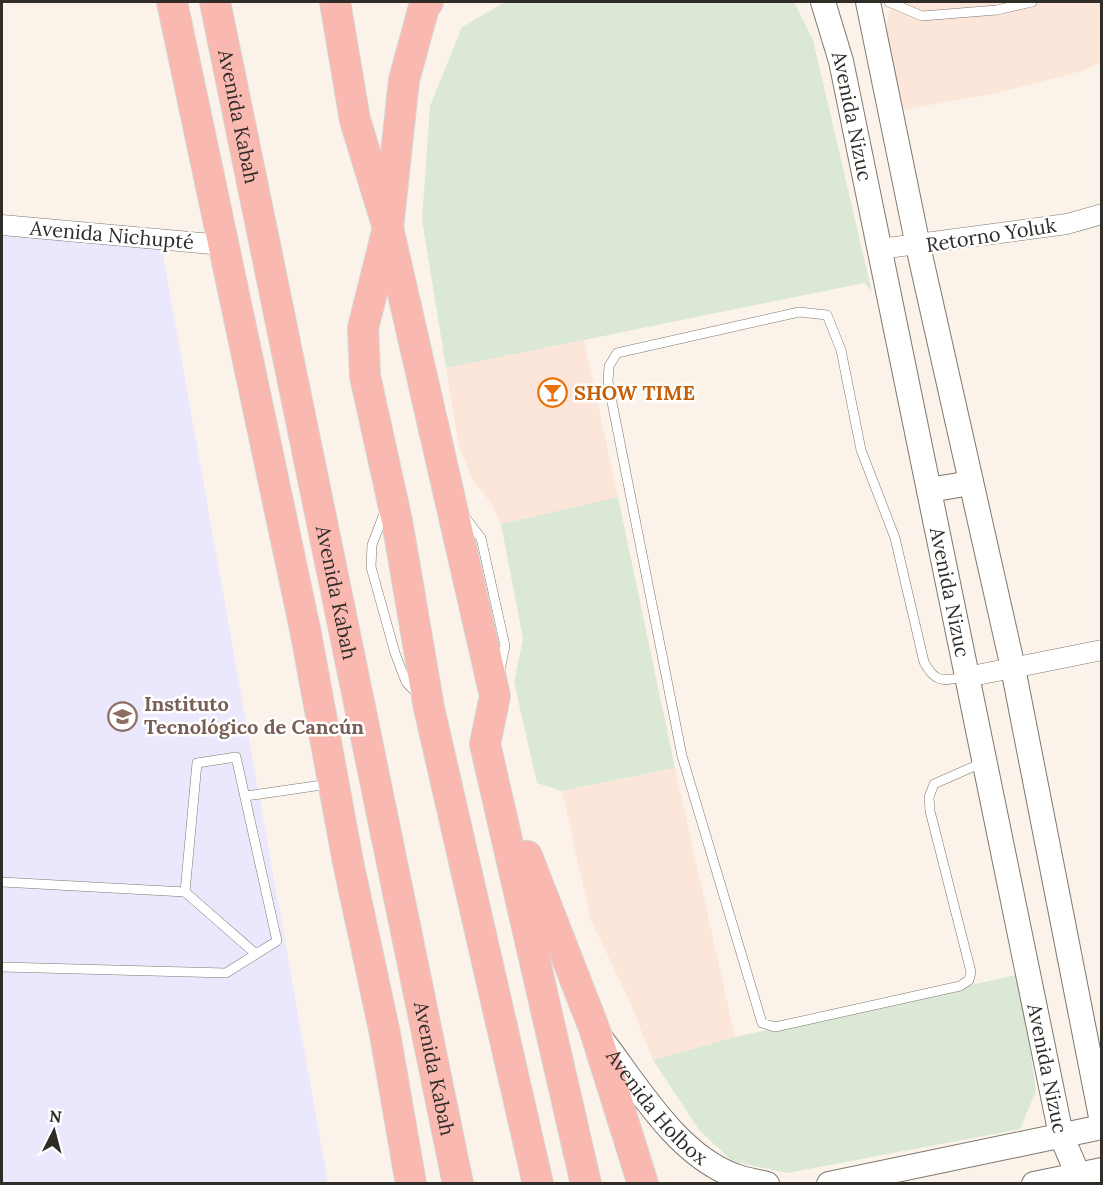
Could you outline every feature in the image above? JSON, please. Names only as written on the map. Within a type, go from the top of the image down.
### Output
[{"type":"main road","name":"Avenida Kabah","points":[[172,2],[306,634],[385,1034],[411,1184]]},
{"type":"main road","name":"Avenida Kabah","points":[[214,2],[458,1184]]},
{"type":"main road","points":[[335,2],[355,120],[388,228],[495,696],[485,744],[586,1184]]},
{"type":"main road","points":[[428,2],[404,80],[388,228],[363,328],[365,376],[391,495],[429,708],[538,1184]]},
{"type":"main road","points":[[234,299],[253,196]]},
{"type":"main road","points":[[485,744],[594,1028],[643,1184]]},
{"type":"main road","points":[[385,1034],[445,1118]]},
{"type":"street","name":"Avenida Nizuc","points":[[823,2],[841,61],[1061,1135],[1080,1179]]},
{"type":"street","name":"Avenida Nizuc","points":[[868,2],[918,246],[1013,668],[1101,1124]]},
{"type":"street","name":"Retorno Yoluk","points":[[880,249],[918,246],[1067,224],[1101,214]]},
{"type":"street","name":"Avenida Nichupté","points":[[2,225],[223,245]]},
{"type":"street","points":[[929,490],[971,483]]},
{"type":"street","points":[[967,677],[1101,650]]},
{"type":"street","name":"Avenida Holbox","points":[[594,1028],[673,1134],[732,1180],[767,1184]]},
{"type":"street","points":[[830,1184],[1061,1135],[1101,1124]]},
{"type":"street","points":[[1034,1184],[1080,1179],[1101,1170]]},
{"type":"lane","points":[[889,2],[922,16],[997,10],[1032,2]]},
{"type":"lane","points":[[967,677],[942,681],[931,676],[924,662],[895,538],[861,450],[841,350],[826,315],[799,312],[617,353],[609,366],[608,382],[682,756],[762,1023],[775,1028],[960,986],[969,980],[971,972],[930,811],[929,796],[934,784],[985,762]]},
{"type":"lane","points":[[2,967],[226,973],[277,941],[236,758],[197,763],[185,892]]},
{"type":"lane","points":[[246,796],[334,784]]},
{"type":"lane","points":[[2,882],[185,892],[256,954]]},
{"type":"shaded area","points":[[892,2],[1101,2],[1101,62],[1082,71],[993,94],[895,111],[885,34]]},
{"type":"shaded area","name":"Instituto Tecnológico de Cancún","points":[[2,235],[162,249],[328,1183],[2,1183]]},
{"type":"shaded area","points":[[584,340],[618,497],[501,524],[491,503],[474,482],[459,447],[446,368]]},
{"type":"shaded area","points":[[675,768],[735,1037],[653,1060],[627,995],[591,921],[562,791]]},
{"type":"green space","points":[[505,2],[794,2],[813,40],[872,292],[864,283],[446,368],[422,220],[430,106],[462,27]]},
{"type":"green space","points":[[618,497],[675,768],[562,791],[537,783],[514,682],[523,639],[501,524]]},
{"type":"green space","points":[[1020,974],[1036,1091],[1020,1129],[787,1173],[732,1161],[699,1130],[653,1060],[735,1037]]},
{"type":"place","name":"SHOW TIME","points":[[553,393]]},
{"type":"place","name":"Instituto Tecnológico de Cancún","points":[[123,716]]}]
